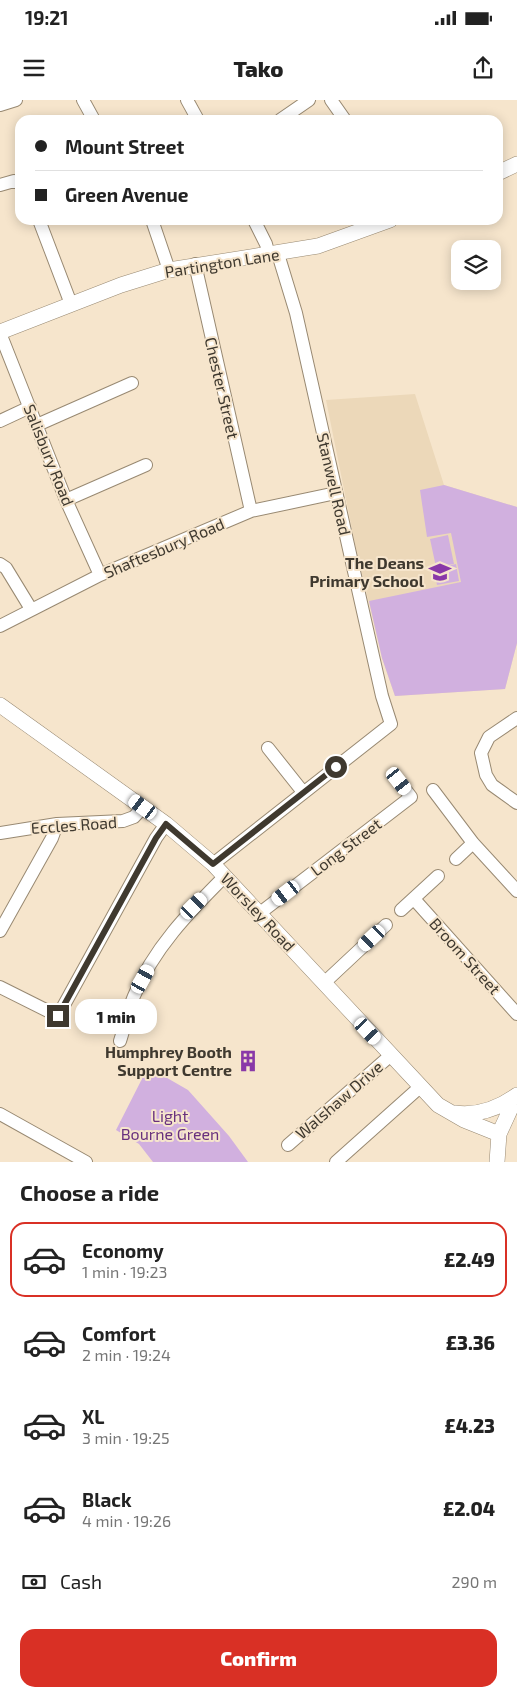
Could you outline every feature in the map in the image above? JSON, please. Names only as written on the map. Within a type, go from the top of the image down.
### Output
[{"type":"main road","points":[[503,171],[517,164]]},
{"type":"main road","name":"Partington Lane","points":[[0,332],[71,304],[169,270],[195,264],[318,246],[376,225]]},
{"type":"main road","name":"Worsley Road","points":[[0,705],[166,824],[213,864],[420,1087],[448,1113],[499,1134]]},
{"type":"main road","points":[[448,1113],[476,1113],[502,1105],[517,1095]]},
{"type":"main road","points":[[497,1162],[499,1134],[517,1095]]},
{"type":"street","points":[[0,105],[16,100]]},
{"type":"street","points":[[82,100],[91,115]]},
{"type":"street","points":[[287,115],[308,100]]},
{"type":"street","points":[[331,100],[342,115]]},
{"type":"street","points":[[189,101],[196,115]]},
{"type":"street","points":[[0,184],[15,181]]},
{"type":"street","points":[[41,225],[71,304]]},
{"type":"street","points":[[154,225],[169,270]]},
{"type":"street","name":"Stanwell Road","points":[[256,225],[273,254],[296,313],[382,696],[391,724],[377,737],[303,792]]},
{"type":"street","name":"Chester Street","points":[[195,264],[251,511]]},
{"type":"street","name":"Salisbury Road","points":[[0,332],[66,500],[100,575]]},
{"type":"street","points":[[37,425],[132,383]]},
{"type":"street","points":[[0,421],[30,407]]},
{"type":"street","points":[[66,500],[146,465]]},
{"type":"street","name":"Shaftesbury Road","points":[[0,626],[100,575],[251,511],[336,493]]},
{"type":"street","points":[[0,564],[6,568],[31,609]]},
{"type":"street","points":[[517,718],[489,737],[481,753],[486,775],[492,784],[517,803]]},
{"type":"street","points":[[213,864],[303,792],[268,748]]},
{"type":"street","name":"Long Street","points":[[260,913],[412,797],[394,776]]},
{"type":"street","points":[[433,790],[473,843],[517,891]]},
{"type":"street","name":"Eccles Road","points":[[0,833],[57,824],[128,820],[134,817],[143,807]]},
{"type":"street","points":[[0,931],[52,838],[57,824]]},
{"type":"street","points":[[0,987],[58,1016],[156,838],[166,824]]},
{"type":"street","points":[[456,859],[473,843]]},
{"type":"street","points":[[120,1041],[134,996],[162,945],[194,906],[225,876]]},
{"type":"street","points":[[401,910],[438,876]]},
{"type":"street","name":"Broom Street","points":[[414,899],[517,1014]]},
{"type":"street","points":[[324,983],[386,925]]},
{"type":"street","name":"Walshaw Drive","points":[[288,1145],[391,1055]]},
{"type":"street","points":[[336,1162],[420,1087]]},
{"type":"street","points":[[0,1114],[86,1162]]},
{"type":"shaded area","name":"The Deans Primary School","points":[[415,394],[444,485],[517,507],[517,643],[505,689],[395,696],[382,658],[355,544],[326,400]]},
{"type":"green space","points":[[444,485],[517,507],[517,643],[505,689],[395,696],[382,658],[369,601],[461,582],[451,533],[427,537],[420,490]]},
{"type":"green space","points":[[448,535],[454,564],[436,567],[430,539]]},
{"type":"green space","points":[[456,564],[459,581],[437,585],[434,569]]},
{"type":"green space","name":"Light Bourne Green","points":[[148,1067],[188,1090],[229,1136],[248,1162],[153,1162],[139,1144],[116,1130]]},
{"type":"place","name":"The Deans Primary School","points":[[440,572]]},
{"type":"place","name":"Humphrey Booth Support Centre","points":[[248,1061]]},
{"type":"route","points":[[58,1016],[156,838],[166,824],[213,864],[336,767]]}]
